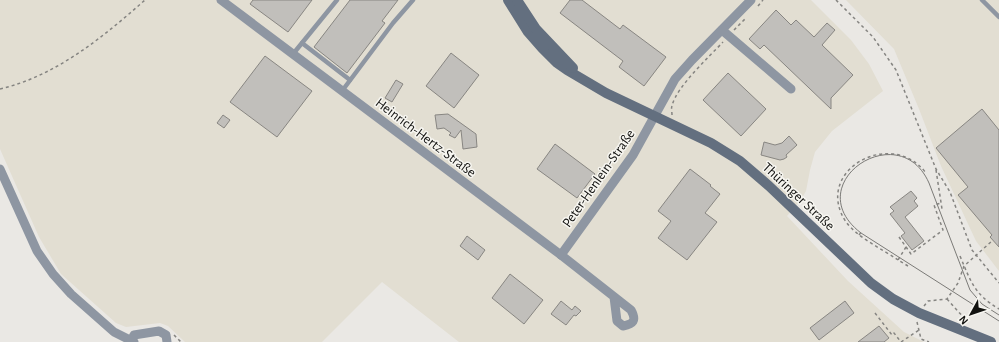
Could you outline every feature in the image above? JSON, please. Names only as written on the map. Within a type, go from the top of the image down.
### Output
[{"type":"main road","name":"Thüringer Straße","points":[[508,0],[528,32],[542,48],[567,70],[606,93],[711,143],[740,161],[769,186],[871,282],[893,299],[919,313],[991,342]]},
{"type":"main road","name":"Thüringer Straße","points":[[517,0],[545,40],[581,77]]},
{"type":"street","name":"Heinrich-Hertz-Straße","points":[[221,0],[561,255],[614,297]]},
{"type":"street","name":"Peter-Henlein-Straße","points":[[561,255],[629,161],[675,79],[725,33],[751,0]]},
{"type":"street","points":[[725,33],[791,89]]},
{"type":"street","points":[[0,169],[37,252],[53,274],[71,294],[114,332],[132,341],[134,335],[159,331],[170,338]]},
{"type":"lane","points":[[293,54],[337,0]]},
{"type":"lane","points":[[342,91],[393,23],[413,0]]},
{"type":"lane","points":[[982,0],[999,17]]},
{"type":"lane","points":[[302,43],[350,80]]},
{"type":"path","points":[[0,89],[42,73],[77,55],[112,29],[145,0]]},
{"type":"path","points":[[753,10],[763,0]]},
{"type":"path","points":[[836,0],[872,37],[896,70],[936,169],[950,192],[972,250],[999,283]]},
{"type":"path","points":[[674,125],[678,118],[672,115],[671,106],[678,93],[725,33],[748,16]]},
{"type":"path","points":[[908,266],[859,235],[846,222],[842,215],[838,201],[841,181],[852,166],[867,156],[876,154],[891,153],[904,156],[922,168],[926,173]]},
{"type":"path","points":[[936,169],[942,210]]},
{"type":"path","points":[[899,237],[911,254],[943,230],[934,205],[941,203]]},
{"type":"path","points":[[859,235],[862,231]]},
{"type":"path","points":[[930,342],[921,339],[917,322],[919,313],[928,301],[947,299],[958,283],[964,266],[993,240]]},
{"type":"path","points":[[898,260],[906,247]]},
{"type":"path","points":[[960,256],[979,294],[999,309]]},
{"type":"path","points":[[947,299],[965,319],[966,331]]},
{"type":"path","points":[[875,313],[892,335],[894,333],[901,342],[919,329]]},
{"type":"path","points":[[170,338],[181,342]]},
{"type":"shaded area","points":[[0,0],[811,0],[851,40],[869,64],[883,91],[832,131],[815,152],[806,191],[801,200],[787,216],[848,281],[904,332],[924,342],[459,342],[382,282],[322,342],[185,342],[168,326],[160,323],[126,327],[116,323],[61,274],[39,237],[0,149]]},
{"type":"shaded area","points":[[846,0],[999,0],[999,271],[976,241],[941,166],[894,49]]},
{"type":"building","points":[[253,0],[312,0],[288,32],[250,4]]},
{"type":"building","points":[[350,0],[398,0],[382,21],[385,23],[347,73],[314,47]]},
{"type":"building","points":[[570,0],[582,0],[620,29],[623,25],[666,57],[644,86],[619,67],[623,61],[560,13]]},
{"type":"building","points":[[776,10],[791,25],[796,20],[814,37],[827,23],[835,30],[822,45],[853,75],[831,98],[831,109],[764,45],[760,49],[749,39]]},
{"type":"building","points":[[451,53],[479,75],[454,108],[426,86]]},
{"type":"building","points":[[265,56],[312,91],[277,137],[230,102]]},
{"type":"building","points":[[728,73],[766,109],[741,136],[703,100]]},
{"type":"building","points":[[396,80],[403,84],[392,102],[385,98]]},
{"type":"building","points":[[982,109],[999,130],[999,247],[990,237],[992,235],[958,195],[968,187],[936,148]]},
{"type":"building","points":[[448,114],[476,134],[477,147],[463,149],[461,130],[455,138],[449,135],[451,133],[444,128],[437,129],[435,115]]},
{"type":"building","points":[[223,115],[230,120],[224,128],[217,123]]},
{"type":"building","points":[[789,136],[797,145],[786,155],[787,157],[780,160],[761,155],[764,142],[775,145],[782,143]]},
{"type":"building","points":[[555,144],[595,174],[577,198],[537,169]]},
{"type":"building","points":[[690,169],[720,194],[705,213],[717,222],[687,260],[658,238],[671,221],[658,211]]},
{"type":"building","points":[[911,191],[917,198],[914,201],[918,206],[905,217],[924,241],[912,250],[901,236],[905,233],[890,214],[894,211],[890,207]]},
{"type":"building","points":[[467,236],[485,250],[478,260],[460,246]]},
{"type":"building","points":[[510,274],[543,300],[524,324],[492,298]]},
{"type":"building","points":[[561,301],[572,310],[575,306],[581,311],[576,316],[574,315],[566,325],[551,314]]},
{"type":"building","points":[[845,301],[854,313],[819,340],[810,328]]},
{"type":"building","points":[[879,326],[889,338],[884,342],[858,342]]},
{"type":"tram line","points":[[999,315],[982,304],[970,290],[929,183],[915,164],[897,155],[877,156],[860,164],[846,178],[840,195],[844,214],[861,233],[999,321]]}]
